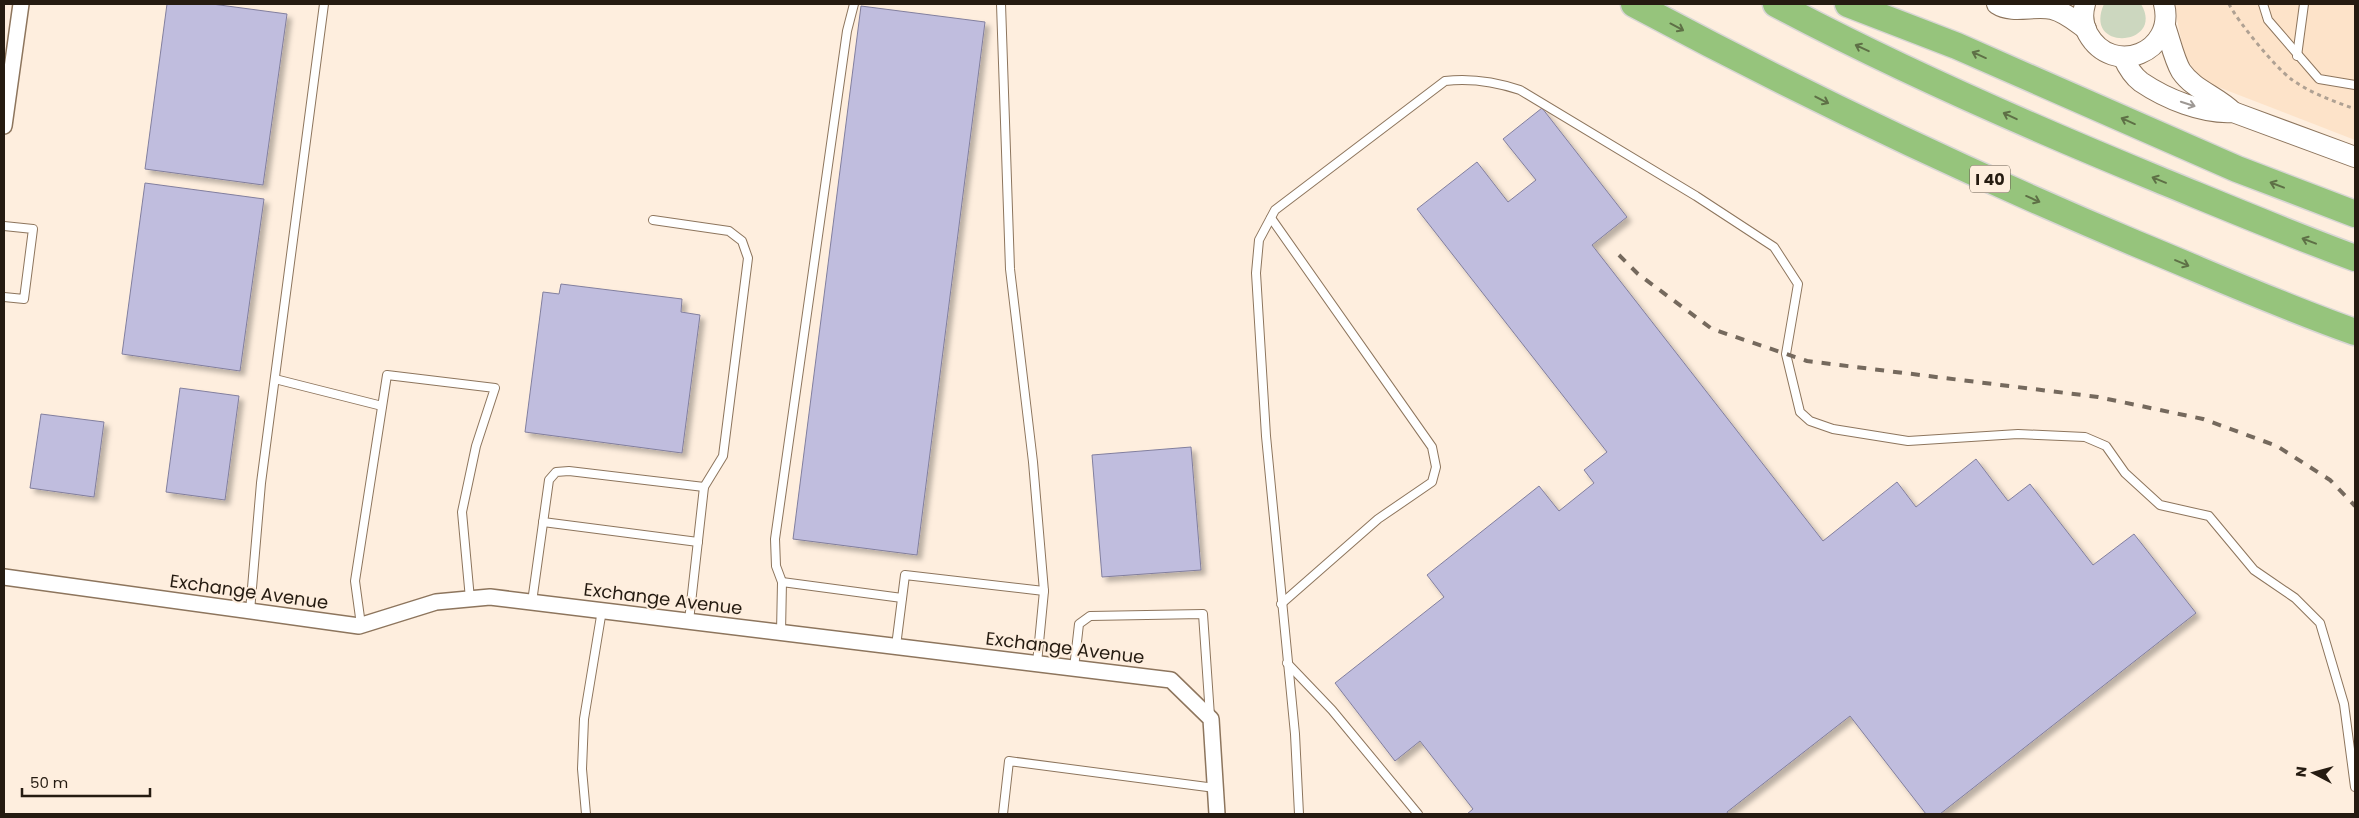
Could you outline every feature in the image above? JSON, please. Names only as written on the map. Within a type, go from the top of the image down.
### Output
[{"type":"highway","name":"I 40","points":[[1634,4],[1882,130],[2074,217],[2302,313],[2355,332]]},
{"type":"highway","points":[[1776,4],[1834,35],[2053,136],[2306,240],[2355,258]]},
{"type":"highway","points":[[1848,4],[1957,46],[2237,169],[2355,214]]},
{"type":"main road","points":[[1997,4],[2016,8],[2050,8],[2068,16],[2086,29]]},
{"type":"main road","points":[[2085,4],[2083,19],[2086,29],[2100,49],[2111,54],[2122,57],[2134,56],[2153,45],[2165,26]]},
{"type":"main road","points":[[2165,4],[2165,26],[2181,71],[2202,91],[2221,100],[2233,112]]},
{"type":"main road","points":[[2122,57],[2140,81],[2161,93],[2217,113],[2233,112],[2355,157]]},
{"type":"street","points":[[4,126],[21,4]]},
{"type":"street","name":"Exchange Avenue","points":[[4,577],[361,625],[436,602],[490,596],[1171,680],[1210,719]]},
{"type":"street","points":[[1210,719],[1217,814]]},
{"type":"lane","points":[[250,611],[261,483],[324,4]]},
{"type":"lane","points":[[781,632],[782,582],[776,566],[775,539],[846,31],[854,4]]},
{"type":"lane","points":[[1001,4],[1010,269],[1033,462],[1044,591],[1036,663]]},
{"type":"lane","points":[[2263,4],[2268,20],[2318,79],[2355,85]]},
{"type":"lane","points":[[2297,56],[2304,4]]},
{"type":"lane","points":[[1299,814],[1295,734],[1266,436],[1256,273],[1259,240],[1275,210],[1445,81],[1461,79],[1503,84],[1520,90],[1696,196],[1774,247],[1798,284],[1786,354],[1800,412],[1810,422],[1833,429],[1908,441],[2018,434],[2085,437],[2106,446],[2125,473],[2160,506],[2209,516],[2254,570],[2295,598],[2320,623],[2344,704],[2355,787]]},
{"type":"lane","points":[[1271,218],[1432,447],[1436,467],[1432,482],[1378,519],[1281,604]]},
{"type":"lane","points":[[653,220],[729,231],[742,240],[748,258],[723,456],[704,487],[689,621]]},
{"type":"lane","points":[[4,226],[33,229],[24,299],[4,297]]},
{"type":"lane","points":[[361,625],[355,581],[387,375],[495,388],[476,446],[462,512],[470,599]]},
{"type":"lane","points":[[274,379],[382,406]]},
{"type":"lane","points":[[532,602],[549,480],[556,472],[569,471],[704,487]]},
{"type":"lane","points":[[543,522],[698,542]]},
{"type":"lane","points":[[896,646],[905,575],[1044,591]]},
{"type":"lane","points":[[782,582],[902,598]]},
{"type":"lane","points":[[586,814],[582,769],[584,719],[602,610]]},
{"type":"lane","points":[[1074,668],[1079,624],[1090,616],[1203,614],[1210,719]]},
{"type":"lane","points":[[1287,663],[1332,710],[1418,814]]},
{"type":"lane","points":[[1003,814],[1009,761],[1215,788]]},
{"type":"path","points":[[2230,4],[2243,25],[2290,78],[2320,96],[2355,109]]},
{"type":"shaded area","points":[[2176,4],[2355,4],[2355,140],[2200,80],[2184,54]]},
{"type":"green space","points":[[2104,4],[2141,4],[2146,18],[2143,29],[2134,35],[2124,38],[2113,37],[2104,31],[2100,20]]},
{"type":"building","points":[[167,4],[212,4],[287,14],[263,185],[145,169]]},
{"type":"building","points":[[861,6],[985,22],[917,555],[793,539]]},
{"type":"building","points":[[1542,108],[1627,217],[1592,245],[1823,541],[1897,482],[1916,507],[1976,459],[2008,501],[2030,484],[2093,565],[2134,534],[2196,613],[1940,814],[1926,814],[1850,716],[1727,812],[1728,814],[1467,814],[1473,809],[1420,741],[1395,761],[1335,683],[1444,597],[1427,575],[1539,486],[1559,511],[1594,483],[1584,470],[1607,452],[1417,209],[1477,162],[1508,202],[1536,180],[1503,139]]},
{"type":"building","points":[[145,183],[264,199],[240,371],[122,354]]},
{"type":"building","points":[[561,284],[682,299],[681,312],[700,315],[682,453],[525,432],[543,292],[559,294]]},
{"type":"building","points":[[180,388],[239,396],[225,500],[166,492]]},
{"type":"building","points":[[41,414],[104,422],[94,497],[30,488]]},
{"type":"building","points":[[1191,447],[1201,570],[1102,577],[1092,455]]},
{"type":"railway","points":[[1619,255],[1638,274],[1712,329],[1807,361],[2098,397],[2203,419],[2277,446],[2330,480],[2355,506]]}]
